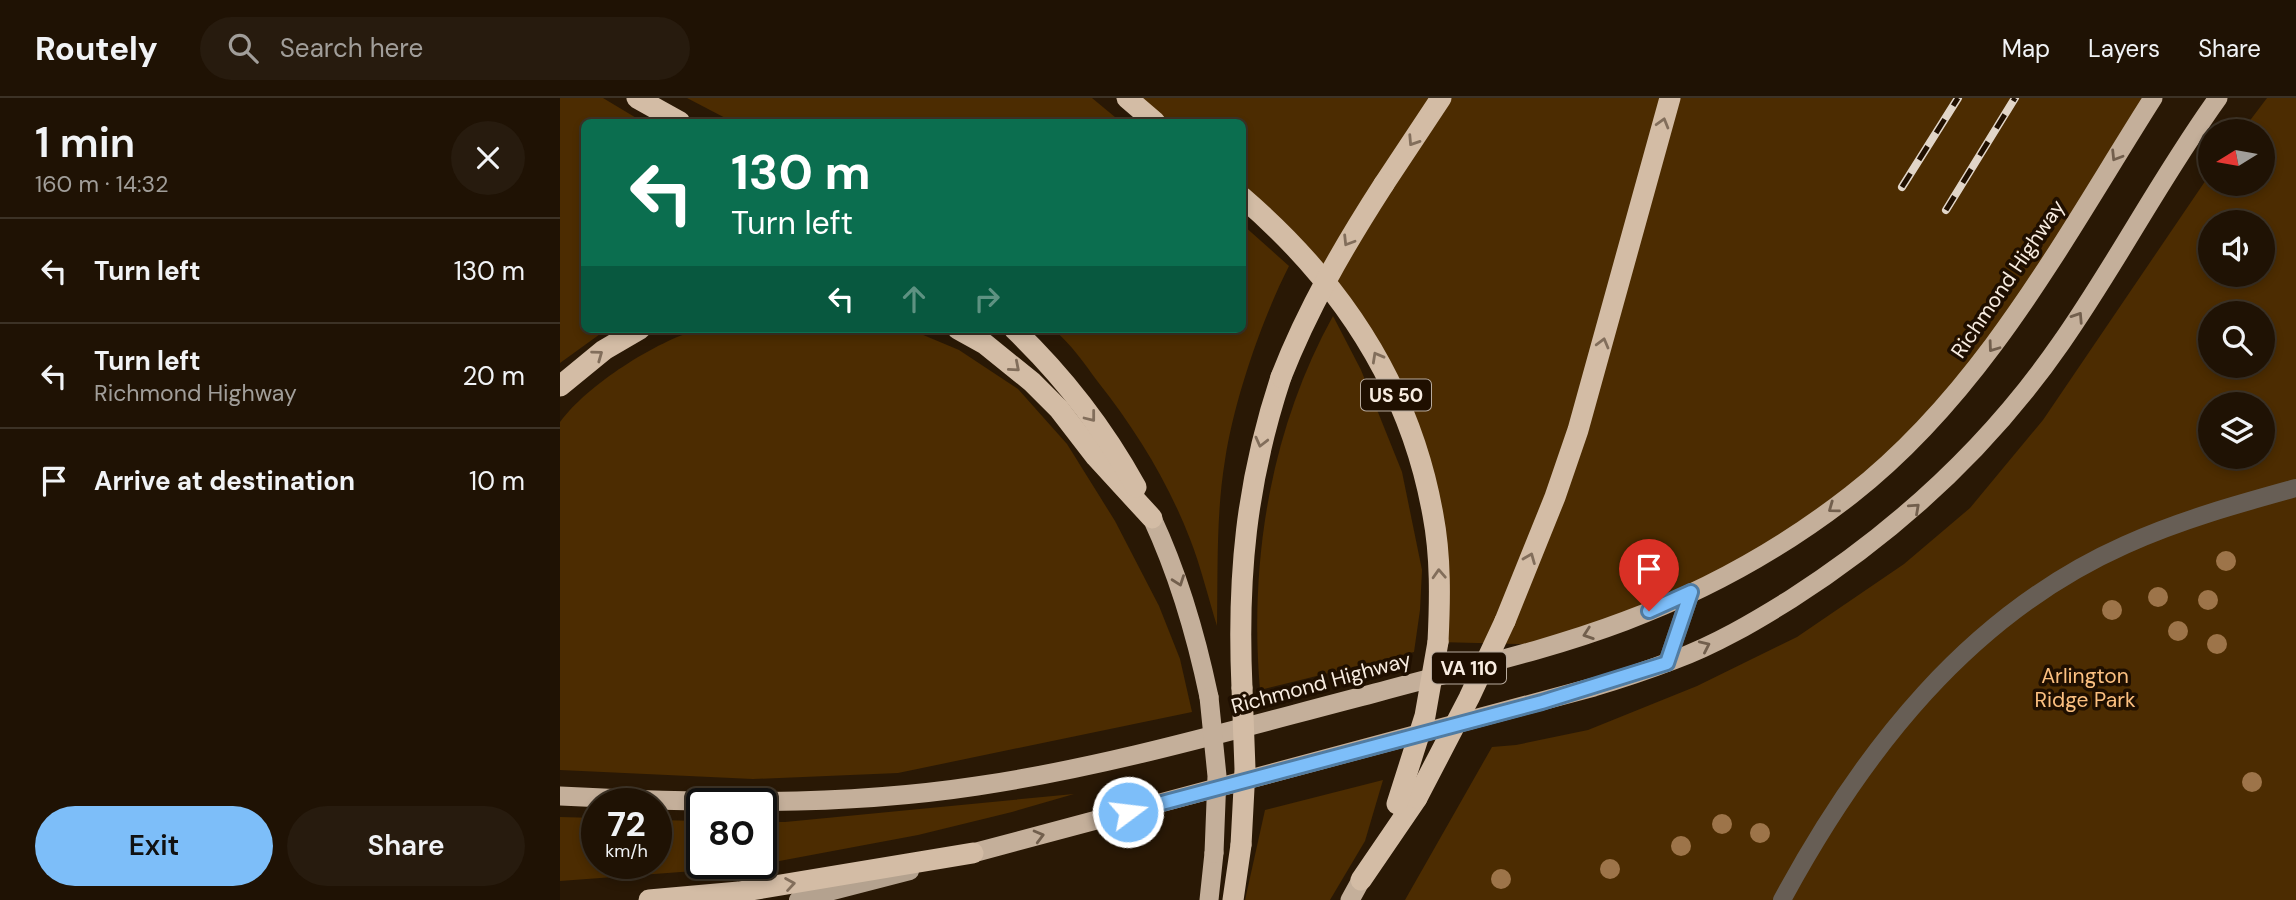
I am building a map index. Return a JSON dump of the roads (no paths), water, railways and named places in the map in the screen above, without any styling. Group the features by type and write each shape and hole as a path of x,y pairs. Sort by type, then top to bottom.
{"highway":[{"path":"637,98 675,119"},
{"path":"1127,98 1152,119"},
{"path":"1233,900 1241,845 1245,769 1240,607 1246,524 1258,454 1281,377 1319,290 1441,98"},
{"path":"1407,801 1457,722 1504,621 1555,498 1578,430 1670,98"},
{"name":"Richmond Highway","path":"560,796 752,802 867,798 973,787 1079,769 1555,645 1628,620 1756,559 1800,532 1898,455 1990,352 2153,98"},
{"name":"VA 110","path":"973,853 1542,702 1667,663 1766,614 1811,586 1888,530 1948,477 1985,439 2061,344 2191,135 2218,98"},
{"name":"US 50","path":"1246,201 1301,253 1337,295 1367,340 1400,403 1414,442 1433,515 1440,593 1438,642 1407,801 1350,900"},
{"path":"560,386 604,350 633,333"},
{"path":"965,333 993,349 1032,382 1059,409 1096,457 1153,518"},
{"path":"1018,333 1045,360 1100,428 1153,518 1182,590 1195,630 1209,697 1217,776 1209,900"},
{"path":"649,900 739,892 973,853"}],"main road":[{"name":"VA 110","path":"798,900 882,880 973,853"}],"lane":[{"path":"1782,900 1825,824 1890,733 1955,660 2004,618 2052,585 2125,545 2206,513 2296,488"},
{"path":"1667,663 1691,592"}],"railway":[{"path":"1902,187 1958,98"},
{"path":"1946,210 2015,98"}],"park label":[{"name":"Arlington Ridge Park","path":"2085,688"}]}
